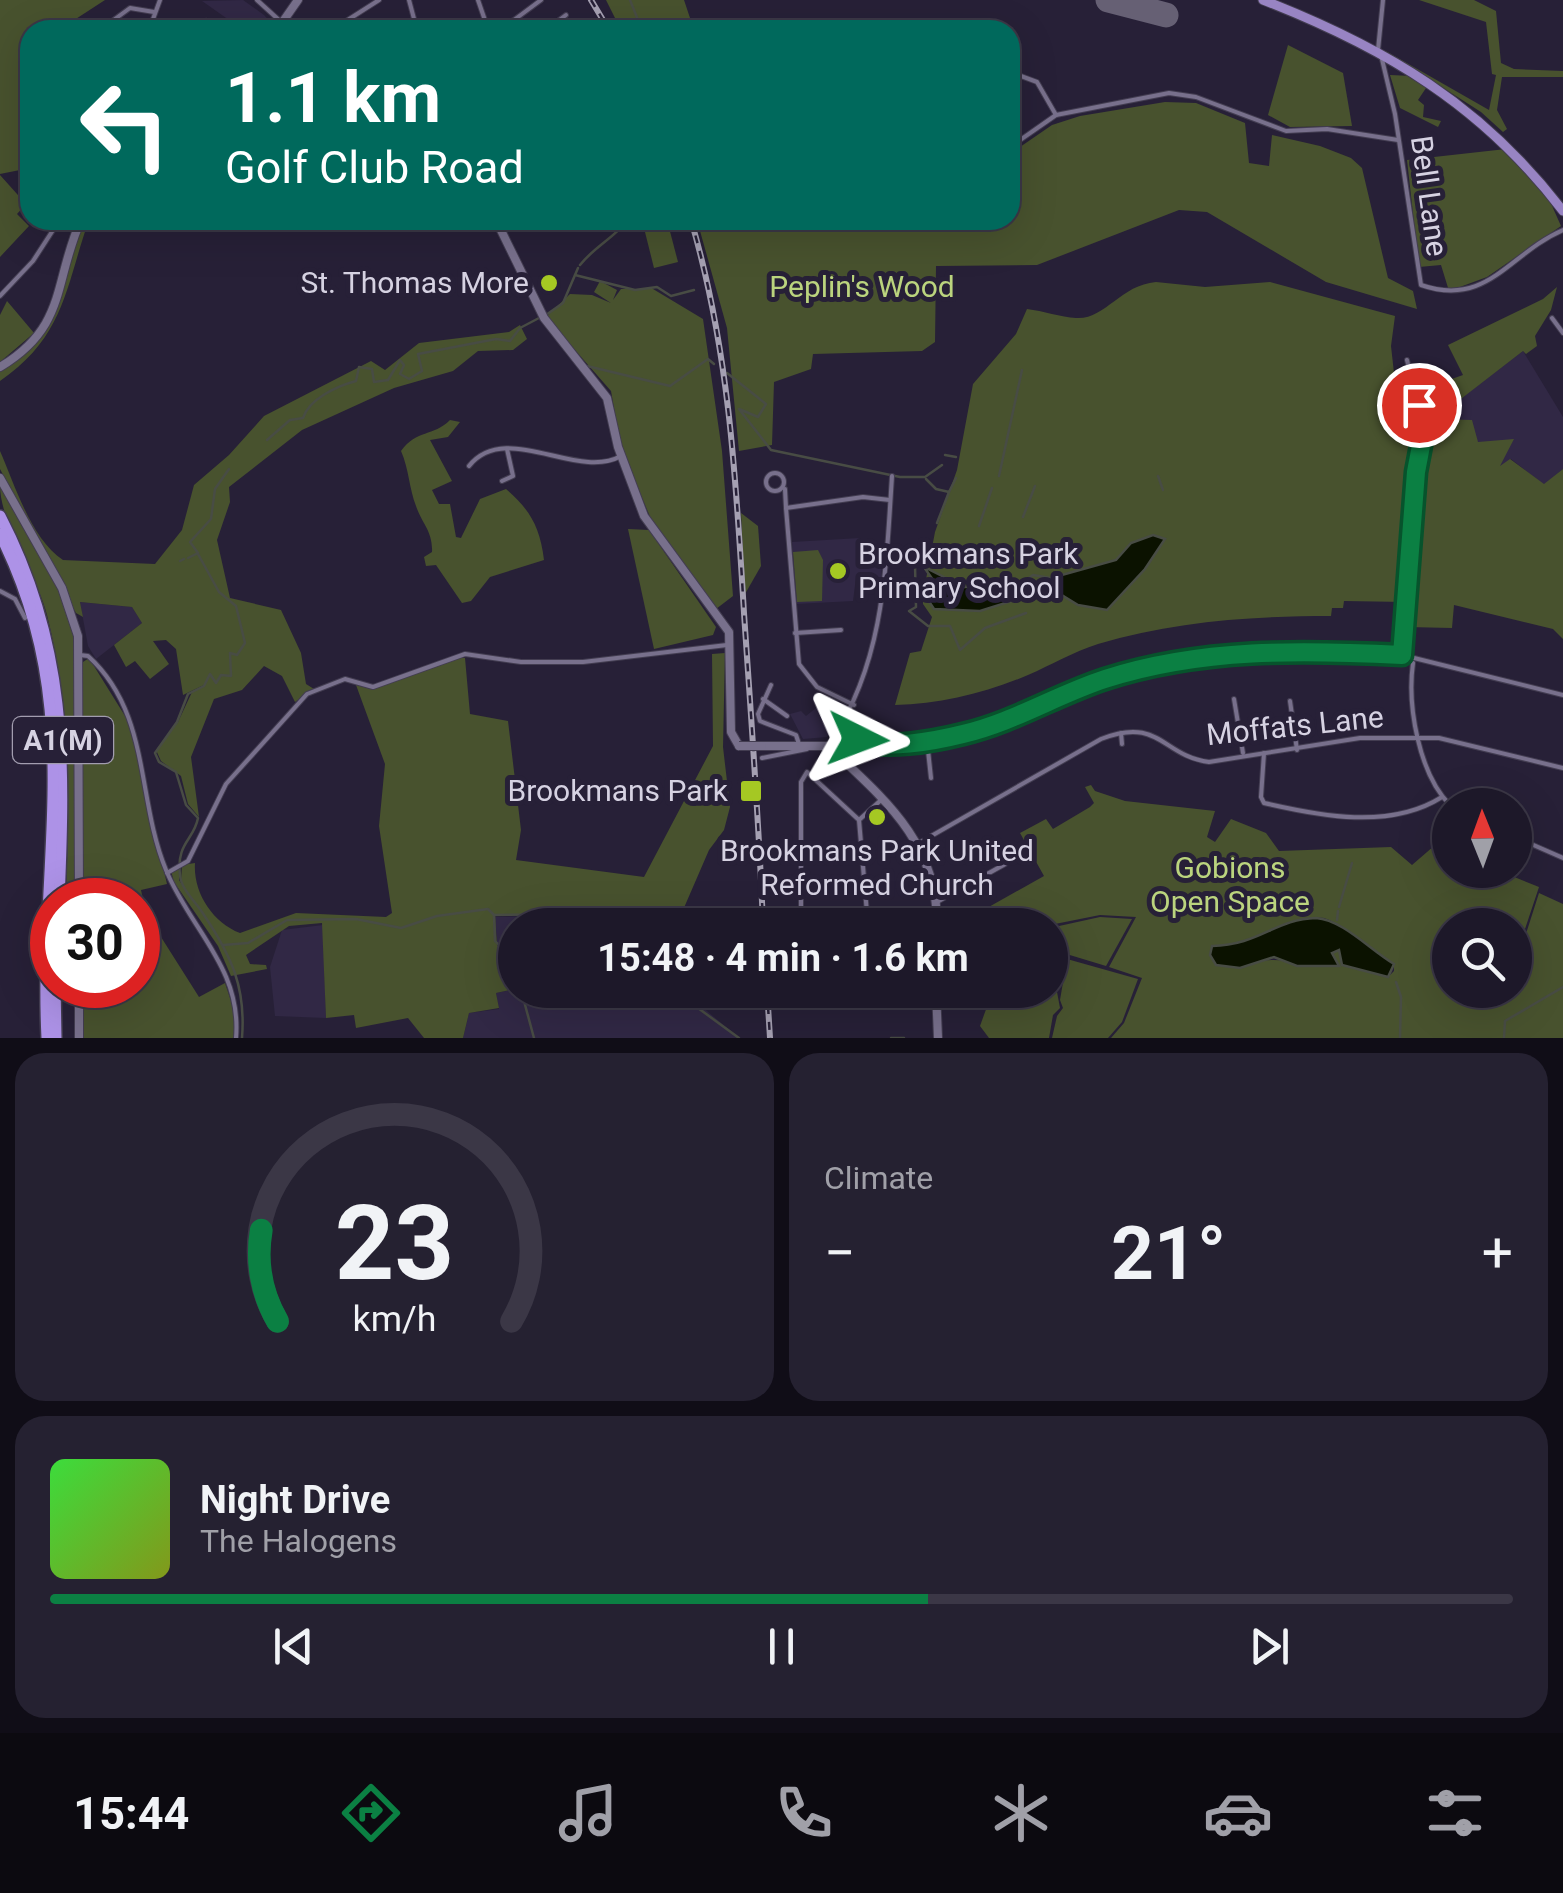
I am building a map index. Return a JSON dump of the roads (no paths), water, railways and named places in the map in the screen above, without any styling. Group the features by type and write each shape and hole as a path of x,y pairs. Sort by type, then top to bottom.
{"highway":[{"name":"A1(M)","path":"0,516 52,658 62,722 59,878"},
{"name":"A1(M)","path":"0,534 25,581 46,666 55,738 47,1038"},
{"path":"56,1008 56,1038"}],"main road":[{"path":"1263,0 1408,70 1494,132 1563,211"}],"street":[{"path":"152,20 160,0"},
{"path":"256,0 275,20"},
{"path":"348,20 379,0"},
{"path":"513,20 541,0"},
{"name":"Bell Lane","path":"1383,0 1379,54 1398,140 1421,285 1452,294 1490,280 1563,230"},
{"path":"114,20 130,8 154,12"},
{"path":"559,20 566,15"},
{"path":"1383,72 1408,70"},
{"path":"1020,76 1037,82 1056,115"},
{"path":"1020,140 1056,115 1169,93 1196,97 1286,131 1327,129 1398,140"},
{"path":"0,296 22,274 53,230"},
{"path":"0,368 26,350 51,320 78,230"},
{"path":"501,230 543,317 608,398 621,456 644,516 724,624 732,645 732,732 739,746 927,741 992,726 1102,681 1179,662 1251,653 1402,655 1413,662 1454,666 1563,695"},
{"path":"1552,318 1563,334"},
{"path":"1402,655 1416,472 1424,430 1407,360"},
{"path":"469,466 491,452 507,448 604,461 621,456"},
{"path":"502,481 513,476 507,448"},
{"path":"830,745 854,705 877,628 892,476"},
{"path":"0,478 62,588 80,655 79,878"},
{"path":"785,489 797,659 807,678 854,705"},
{"path":"786,508 866,497 890,500"},
{"path":"0,591 15,599 25,618"},
{"path":"794,633 840,630"},
{"path":"163,862 172,866 190,858 226,784 307,694 340,681 373,687 462,654 570,663 732,645"},
{"path":"80,655 88,656 100,668 133,724 163,862 225,969 236,1010 236,1038"},
{"path":"1413,662 1420,738 1428,772 1437,788"},
{"path":"771,685 760,721 796,735 804,745"},
{"path":"764,699 787,716"},
{"path":"1234,699 1243,754"},
{"path":"1290,700 1297,751"},
{"path":"846,720 858,742"},
{"name":"Moffats Lane","path":"1121,733 1148,732 1199,760 1223,761 1243,754 1297,751 1360,738 1420,738 1455,739 1563,768"},
{"path":"919,843 1101,739 1121,733 1122,744"},
{"path":"927,741 932,778"},
{"path":"846,764 858,742"},
{"path":"762,758 804,745"},
{"path":"830,745 883,798 919,843 930,868 937,908"},
{"path":"1264,752 1264,802 1316,815 1354,817 1392,814 1432,801"},
{"path":"801,908 801,782 807,772 859,820 867,908"},
{"path":"859,820 883,798"},
{"path":"1532,844 1563,858"},
{"path":"937,902 1025,852"},
{"path":"167,873 172,866"},
{"path":"79,1008 79,1038"},
{"path":"937,1008 938,1038"}],"waterway":[{"path":"630,0 638,20"},
{"path":"580,265 619,230"},
{"path":"546,315 563,303 578,268"},
{"path":"575,275 635,290 657,287 671,296 694,290"},
{"path":"267,440 290,420 303,418 325,394 356,381 359,367 372,369 374,382 388,380 400,360 404,365 400,374 409,379 422,371 418,354 496,339 510,341 520,328 539,318"},
{"path":"587,366 670,386 708,359 714,364"},
{"path":"999,476 1022,370"},
{"path":"727,373 766,404 758,417 739,409 771,450 900,477 925,477 942,465"},
{"path":"945,455 956,457"},
{"path":"188,558 198,553 190,542 211,519 215,489 229,469"},
{"path":"1158,476 1163,490"},
{"path":"926,479 936,489 949,492 956,478"},
{"path":"1023,517 1035,486"},
{"path":"979,526 992,488"},
{"path":"937,523 949,492"},
{"path":"198,554 219,592 236,606 245,643 237,655 230,653 231,676 221,675 216,683 210,674 204,686 188,694 177,722 155,753 159,762 176,772 186,805 198,818 181,856 181,881 214,930 235,974 242,1004 242,1038"},
{"path":"180,561 184,559"},
{"path":"925,566 915,565 916,607 909,611 928,626 950,626 960,650 985,628 1026,613"},
{"path":"1017,587 1033,575 1051,578"},
{"path":"1339,907 1352,863"},
{"path":"223,945 248,943 287,920 356,919 401,928 437,916 488,909 498,915"},
{"path":"1337,920 1338,911"},
{"path":"494,915 498,944"},
{"path":"1396,982 1401,997 1400,1038"},
{"path":"1504,1038 1505,1021 1563,987"},
{"path":"526,1008 534,1038"},
{"path":"698,1008 739,1038"},
{"path":"891,1038 904,1038"}],"railway":[{"path":"591,0 603,20"},
{"path":"694,230 714,317 729,415 762,908"},
{"path":"768,1008 770,1038"}],"place":[{"name":"St. Thomas More","path":"549,283"},
{"name":"Brookmans Park Primary School","path":"838,571"},
{"name":"Brookmans Park","path":"751,791"},
{"name":"Brookmans Park United Reformed Church","path":"877,817"}],"park label":[{"name":"Peplin's Wood","path":"862,287"},
{"name":"Gobions Open Space","path":"1230,885"}]}
